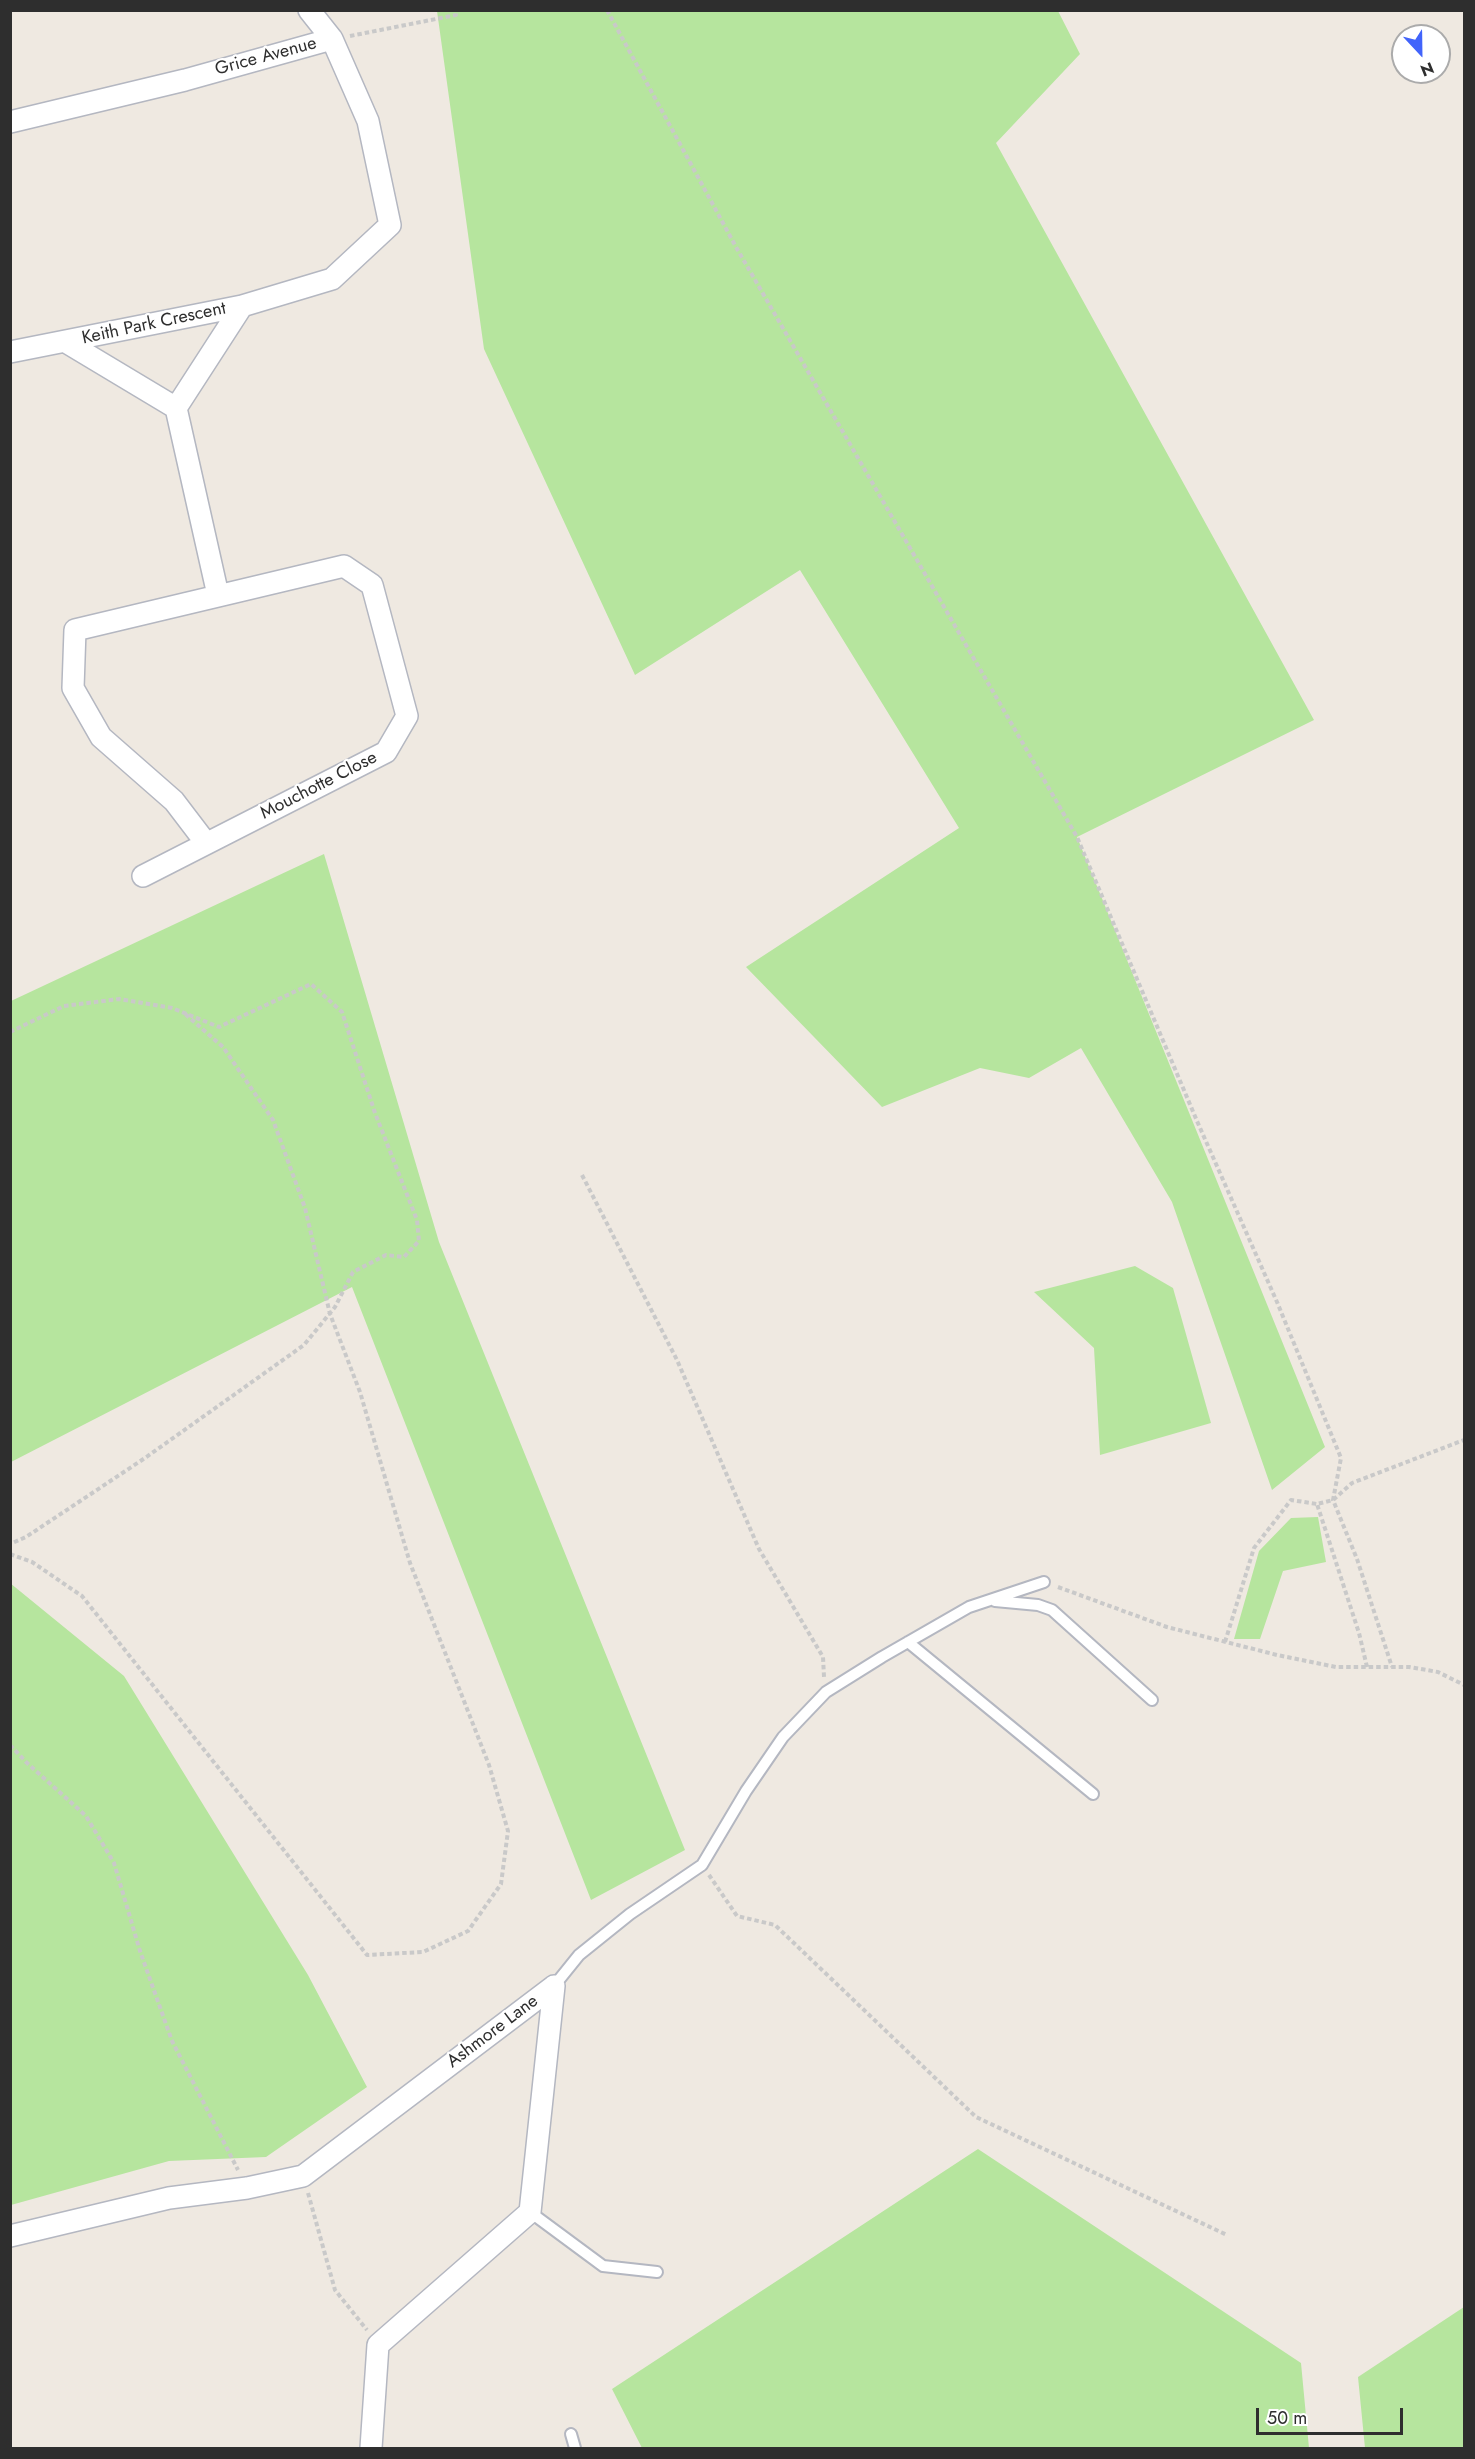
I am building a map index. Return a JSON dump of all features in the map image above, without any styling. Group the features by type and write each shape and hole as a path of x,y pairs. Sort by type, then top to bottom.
{"street":[{"path":"309,10 332,39"},
{"name":"Grice Avenue","path":"10,122 185,80 332,39 368,121 390,225"},
{"name":"Keith Park Crescent","path":"10,352 243,306 332,279 390,225"},
{"name":"Keith Park Crescent","path":"66,342 176,408 243,306"},
{"path":"176,408 218,595"},
{"name":"Mouchotte Close","path":"143,876 386,752 407,716 372,585 344,566 75,630 74,688 101,737 174,801 206,843"},
{"name":"Ashmore Lane","path":"10,2236 169,2198 247,2188 303,2176 554,1986"},
{"name":"Ashmore Lane","path":"530,2212 554,1986"},
{"path":"371,2448 378,2345 530,2212"}],"lane":[{"path":"554,1986 579,1955 630,1914 702,1865 746,1791 783,1737 826,1692 969,1607 1044,1582"},
{"path":"989,1600 1038,1605 1052,1610 1152,1700"},
{"path":"908,1642 1093,1794"},
{"path":"530,2212 603,2266 657,2272"},
{"path":"571,2434 575,2448"}],"path":[{"path":"332,39 456,15 455,10"},
{"path":"607,10 736,247 1077,837 1197,1121 1277,1302 1341,1458 1333,1500 1357,1559 1392,1667"},
{"path":"10,1032 64,1006 118,999 172,1008 219,1027 311,984 342,1012 375,1113 417,1220 419,1241 404,1257 386,1256 352,1272 330,1314 304,1345 295,1352 145,1458 26,1537 10,1544"},
{"path":"10,1554 32,1562 82,1596 367,1955 423,1952 468,1931 501,1884 508,1831 489,1765 410,1563 360,1392 330,1314 305,1208 273,1120 223,1047 184,1013"},
{"path":"582,1175 677,1360 759,1549 823,1657 826,1692"},
{"path":"1225,1642 1254,1548 1291,1500 1317,1504 1333,1500 1352,1483 1464,1440"},
{"path":"1317,1504 1359,1633 1367,1667"},
{"path":"1044,1582 1167,1627 1225,1642 1336,1667 1409,1667 1438,1672 1464,1685"},
{"path":"10,1745 86,1816 114,1863 140,1951 172,2041 247,2188"},
{"path":"702,1865 738,1916 775,1925 976,2117 1227,2235"},
{"path":"303,2176 335,2289 378,2345"}],"green space":[{"path":"437,11 1058,11 1080,54 996,143 1314,720 1077,837 1325,1447 1272,1490 1172,1202 1081,1048 1029,1078 980,1068 882,1107 746,967 959,828 800,570 635,675 484,349"},
{"path":"324,854 439,1242 685,1850 591,1900 352,1287 11,1462 11,1001"},
{"path":"1135,1266 1173,1288 1211,1423 1100,1455 1094,1348 1034,1292"},
{"path":"1318,1517 1326,1562 1283,1571 1260,1639 1234,1639 1259,1551 1291,1518"},
{"path":"10,1583 124,1676 308,1975 367,2087 266,2157 169,2161 11,2205"},
{"path":"978,2149 1301,2363 1309,2448 642,2448 612,2389"},
{"path":"1464,2307 1464,2448 1365,2448 1358,2377"}]}
